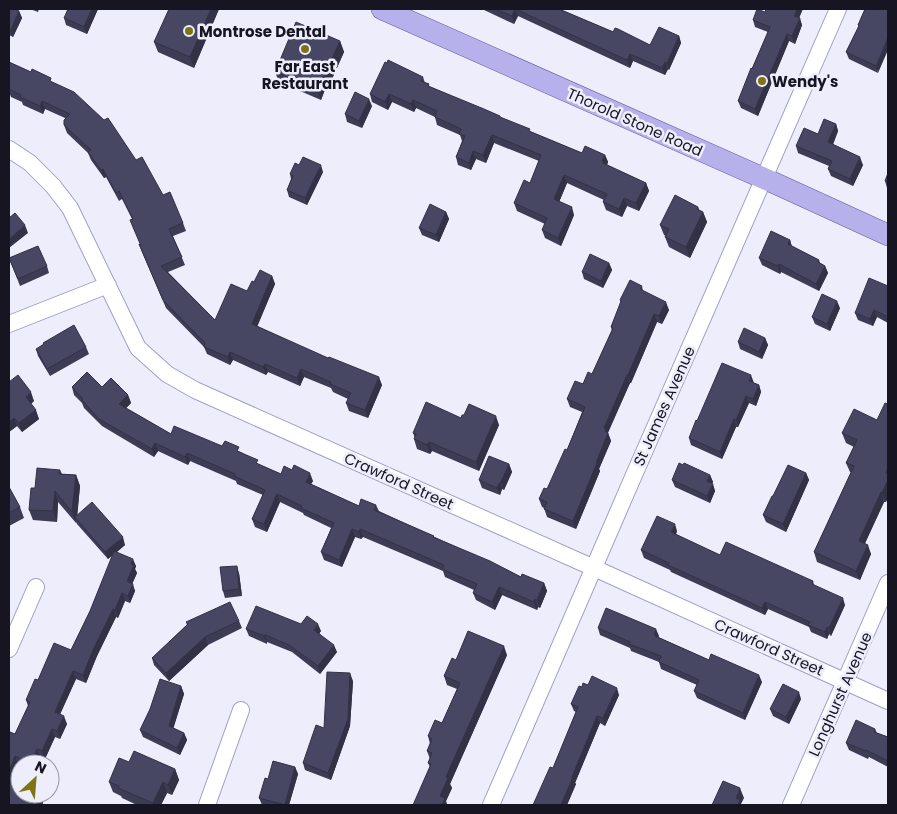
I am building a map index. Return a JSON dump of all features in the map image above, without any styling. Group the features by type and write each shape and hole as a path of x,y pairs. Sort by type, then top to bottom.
{"main road":[{"name":"Thorold Stone Road","path":"382,9 763,178 888,236"}],"street":[{"name":"St James Avenue","path":"491,805 838,9"},
{"name":"Crawford Street","path":"9,149 30,163 70,208 138,348 167,374 195,390 888,701"},
{"path":"9,324 108,285"},
{"name":"Longhurst Avenue","path":"791,805 888,583"},
{"path":"9,649 36,587"},
{"path":"207,805 241,710"}],"building":[{"path":"9,9 19,11 11,30 9,29"},
{"path":"68,9 92,9 84,27 64,18"},
{"name":"Montrose Dental","path":"169,9 211,9 190,57 154,42"},
{"path":"495,9 515,9 512,16"},
{"path":"515,9 559,9 613,32 615,28 618,29 650,45 659,27 679,36 667,63 665,62 662,68 630,54 627,60"},
{"path":"757,9 765,12 766,9 797,9 794,16 800,18 792,36 787,34 755,109 738,101 770,27 753,20"},
{"path":"865,9 888,9 888,37 876,66 846,52"},
{"path":"296,22 340,41 317,89 275,72"},
{"path":"388,60 423,77 421,81 429,84 428,86 530,129 529,131 582,153 585,146 605,155 603,163 646,183 636,203 624,198 619,209 603,202 607,194 564,175 554,199 572,207 558,238 542,230 547,218 514,203 524,180 530,183 541,155 492,135 483,155 473,151 469,163 456,157 465,136 459,134 461,129 435,117 437,111 413,100 411,104 389,94 385,102 370,94 385,62 387,63"},
{"path":"9,62 31,72 32,69 51,78 50,81 74,92 104,120 108,118 136,160 142,157 163,195 170,192 183,223 169,229 182,257 161,266 215,320 231,284 247,291 260,270 272,276 252,324 328,358 379,377 365,410 346,403 351,393 301,369 297,378 265,364 263,367 230,352 228,357 204,347 205,343 163,300 130,220 133,219 119,191 116,193 103,169 101,170 88,152 91,150 64,125 64,120 70,114 42,101 40,106 20,97 21,95 9,89"},
{"path":"355,92 369,99 359,121 345,114"},
{"path":"824,119 836,124 828,142 860,157 850,179 828,169 832,161 796,146 804,128 818,134"},
{"path":"303,157 321,165 305,198 287,190 293,176 290,174 295,163 299,165"},
{"path":"675,195 698,207 697,209 703,212 686,247 665,237 669,229 660,225"},
{"path":"430,204 446,212 436,235 419,228"},
{"path":"15,213 25,225 9,239 9,218"},
{"path":"771,231 790,240 788,244 819,260 818,262 825,266 816,284 779,264 778,266 759,258"},
{"path":"38,246 47,266 18,279 9,258"},
{"path":"590,254 609,263 601,281 582,272"},
{"path":"869,278 888,286 888,317 874,310 870,319 855,313"},
{"path":"630,280 642,286 640,289 666,302 659,316 654,314 604,428 608,433 573,521 544,509 547,502 539,499 544,488 547,489 565,449 567,450 585,407 567,399 575,381 583,384 588,372 592,374 613,328 611,327 620,300"},
{"path":"822,294 837,301 827,324 812,317"},
{"path":"74,325 86,347 47,369 36,349"},
{"path":"744,328 765,338 759,352 738,342"},
{"path":"722,363 751,375 749,381 759,385 753,399 746,396 720,452 689,438"},
{"path":"87,372 102,387 111,378 128,395 119,404 171,434 174,426 222,446 225,441 239,447 237,451 258,460 256,463 281,474 284,466 292,470 294,465 310,473 306,482 359,506 361,499 376,505 374,510 490,561 521,577 522,574 544,583 537,600 535,599 534,602 499,587 492,602 473,593 477,584 442,569 444,565 360,529 359,532 352,529 339,560 321,552 334,523 301,508 302,506 277,494 264,524 252,519 265,490 234,476 235,474 187,453 185,457 155,443 152,449 99,419 72,387"},
{"path":"18,375 31,392 26,397 36,410 19,423 14,418 9,422 9,382"},
{"path":"426,402 461,418 469,404 496,416 476,462 429,442 427,445 414,439 416,434 413,433"},
{"path":"885,403 888,404 888,467 886,473 888,474 888,480 859,541 868,545 856,571 814,552 854,466 846,463 857,440 842,433 854,409 877,420"},
{"path":"489,456 509,464 497,488 479,480"},
{"path":"679,463 683,465 684,463 710,475 707,481 713,484 707,496 672,480"},
{"path":"788,465 806,473 783,524 763,515"},
{"path":"37,468 60,470 59,474 76,475 72,512 55,491 53,511 29,510 31,488 35,488"},
{"path":"9,487 20,507 9,513"},
{"path":"92,502 123,537 105,552 75,517"},
{"path":"657,516 675,524 671,532 720,555 726,542 813,581 812,584 843,598 829,628 827,627 825,632 808,625 810,622 765,602 762,608 668,565 669,563 641,550"},
{"path":"114,551 133,559 131,564 134,565 127,581 133,584 128,596 122,593 94,648 83,675 73,671 55,712 64,716 57,731 52,729 42,751 37,749 34,754 10,754 9,772 9,735 10,732 15,734 30,702 26,700 35,679 38,680 54,643 71,650 90,611"},
{"path":"237,566 239,589 223,591 220,567"},
{"path":"230,602 239,621 205,637 166,673 152,658 188,624 186,622"},
{"path":"256,606 301,624 307,616 318,624 314,630 334,645 318,666 289,645 246,629"},
{"path":"606,608 656,629 655,636 709,660 711,654 759,675 743,713 694,691 699,680 659,662 661,656 629,644 630,642 598,628"},
{"path":"468,631 504,646 446,777 448,778 440,796 445,798 442,805 413,805 431,764 428,763 432,753 427,751 432,739 428,736 435,720 442,723 460,683 444,676 452,658 456,660"},
{"path":"327,672 350,673 348,719 328,773 303,763 316,725 324,728"},
{"path":"592,676 617,688 603,718 597,716 561,805 533,805 550,767 553,768 578,707 571,704 579,686 582,687 583,683 588,685"},
{"path":"160,679 181,686 169,726 184,733 177,748 140,730 150,709"},
{"path":"783,684 799,692 786,717 770,709"},
{"path":"856,720 875,729 874,732 888,737 888,761 846,743"},
{"path":"134,751 175,769 168,785 163,782 153,803 118,788 119,786 109,782 119,758 129,762"},
{"path":"273,761 295,767 285,805 259,798 265,778 268,779"},
{"path":"723,781 740,788 736,798 740,800 738,805 712,805"},
{"path":"9,782 10,804 38,805 9,805"}],"place":[{"name":"Montrose Dental","path":"189,31"},
{"name":"Far East Restaurant","path":"305,49"},
{"name":"Wendy's","path":"762,81"}]}
